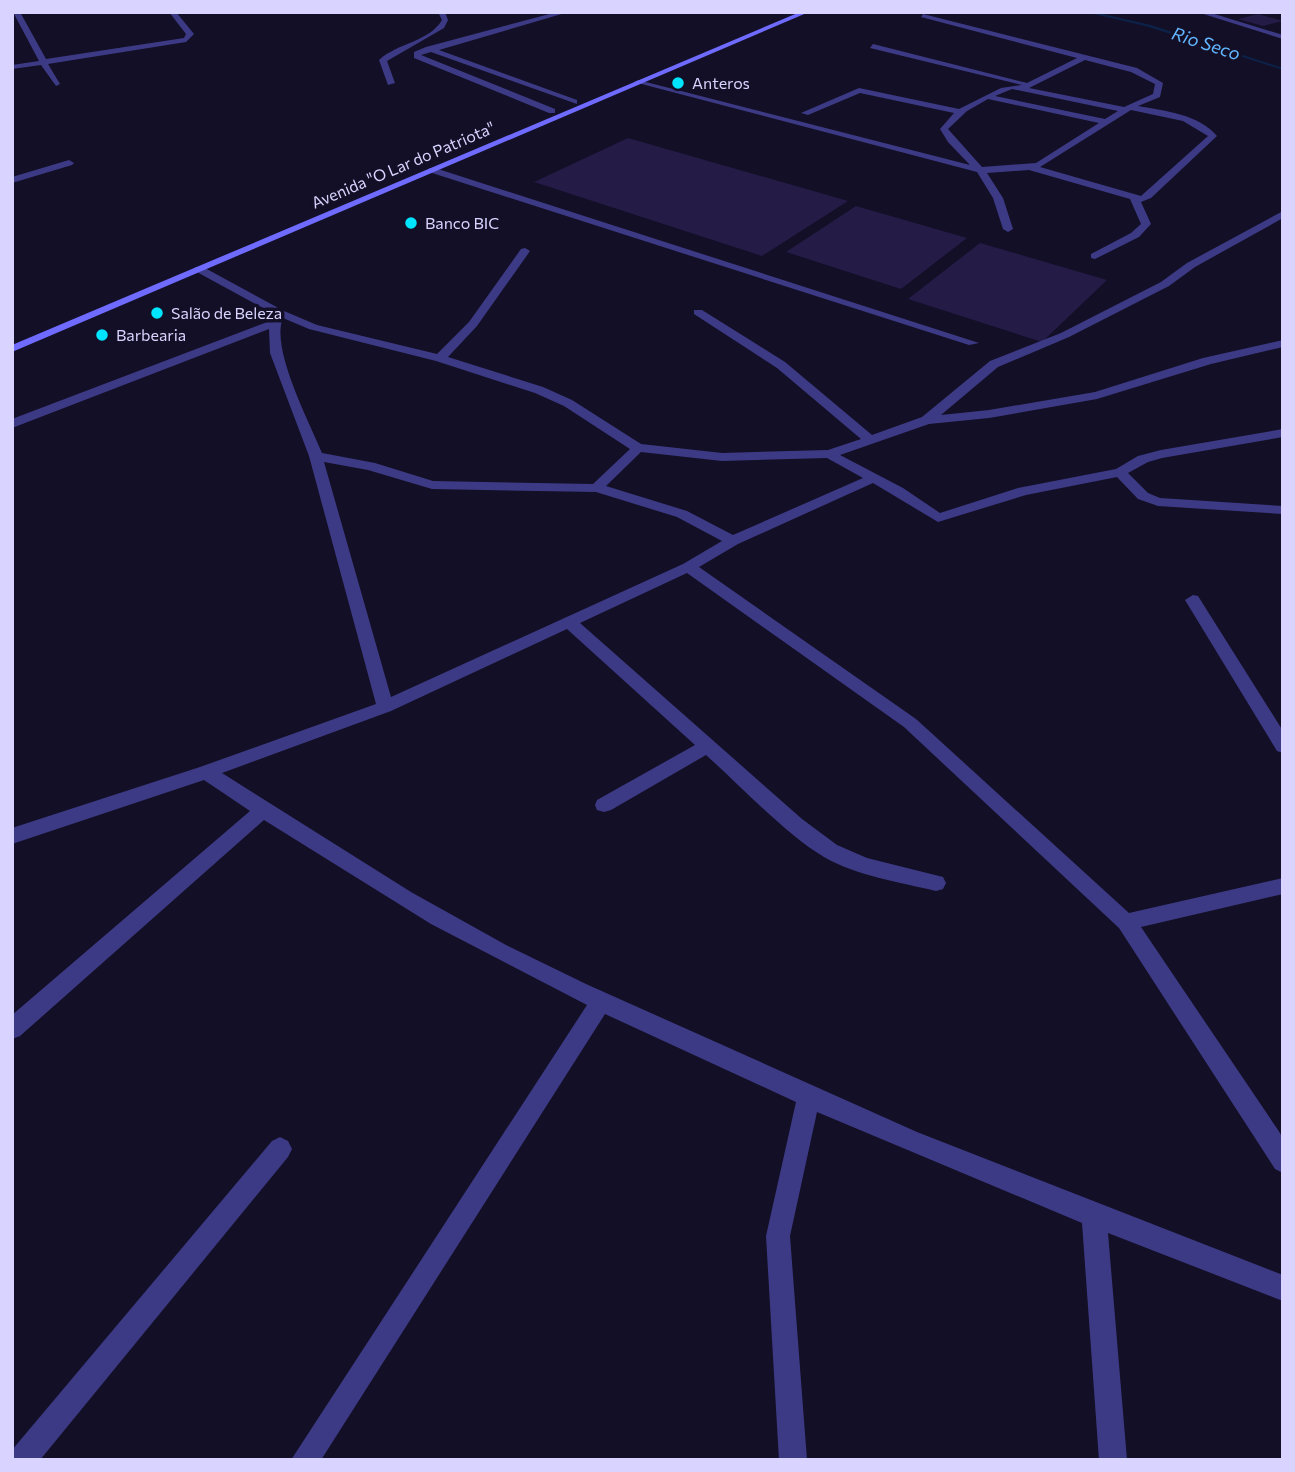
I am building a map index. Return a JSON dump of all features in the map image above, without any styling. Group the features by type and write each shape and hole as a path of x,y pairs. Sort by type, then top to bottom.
{"main road":[{"name":"Avenida \"O Lar do Patriota\"","path":"12,337 791,12"},
{"name":"Avenida \"O Lar do Patriota\"","path":"12,349 806,12"}],"street":[{"path":"16,12 56,84"},
{"path":"12,67 186,40 190,34 172,12"},
{"path":"391,83 383,60 390,53 430,36 443,26 445,20 441,12"},
{"path":"1200,12 1280,35"},
{"path":"552,111 418,58 419,52 562,13"},
{"path":"638,82 980,170 1039,165 1128,108 1157,95 1159,83 1134,70 923,16"},
{"path":"873,46 1027,86 1192,122 1207,128 1213,136 1148,197 1135,198 1029,167"},
{"path":"429,49 575,102"},
{"path":"1008,229 999,197 980,170 952,142 944,129 948,120 1000,90 1027,86 1086,56"},
{"path":"805,113 859,90 961,112"},
{"path":"988,97 1107,122"},
{"path":"12,180 69,163"},
{"path":"432,170 973,343"},
{"path":"1095,257 1135,234 1146,224 1135,198"},
{"path":"927,420 994,364 1065,335 1164,284 1191,265 1283,214"},
{"path":"440,358 473,324 525,251"},
{"path":"199,269 277,318 440,358 539,390 568,404 638,448 722,457 829,454 927,420 989,414 1097,395 1207,360 1283,343"},
{"path":"698,312 781,365 869,439"},
{"path":"12,424 277,318"},
{"path":"277,318 276,354 316,456 386,707"},
{"path":"829,454 898,491 938,518 1023,491 1120,472 1143,459 1161,454 1283,433"},
{"path":"597,488 638,448"},
{"path":"316,456 370,466 432,485 597,488 682,514 733,541"},
{"path":"1120,472 1143,496 1158,502 1283,510"},
{"path":"12,836 206,772 386,707 570,624 688,567 733,541 874,478"},
{"path":"688,567 910,723 1126,922 1283,1161"},
{"path":"1193,600 1283,746"},
{"path":"570,624 795,824 830,851 864,865 936,883"},
{"path":"604,805 708,746"},
{"path":"206,772 339,861 473,937 601,1002 808,1098 1094,1217 1283,1288"},
{"path":"12,1029 263,810"},
{"path":"1126,922 1283,886"},
{"path":"305,1460 601,1002"},
{"path":"793,1460 779,1236 808,1098"},
{"path":"22,1460 280,1149"},
{"path":"1094,1217 1113,1460"}],"building":[{"path":"1258,14 1283,21 1263,26 1238,19"},
{"path":"628,138 848,201 762,256 534,182"},
{"path":"856,206 967,238 901,289 786,252"},
{"path":"980,243 1107,280 1042,342 908,299"}],"waterway":[{"name":"Rio Seco","path":"1088,12 1150,26 1283,69"}],"place":[{"name":"Anteros","path":"678,83"},
{"name":"Banco BIC","path":"411,223"},
{"name":"Salão de Beleza","path":"157,313"},
{"name":"Barbearia","path":"102,335"}]}
